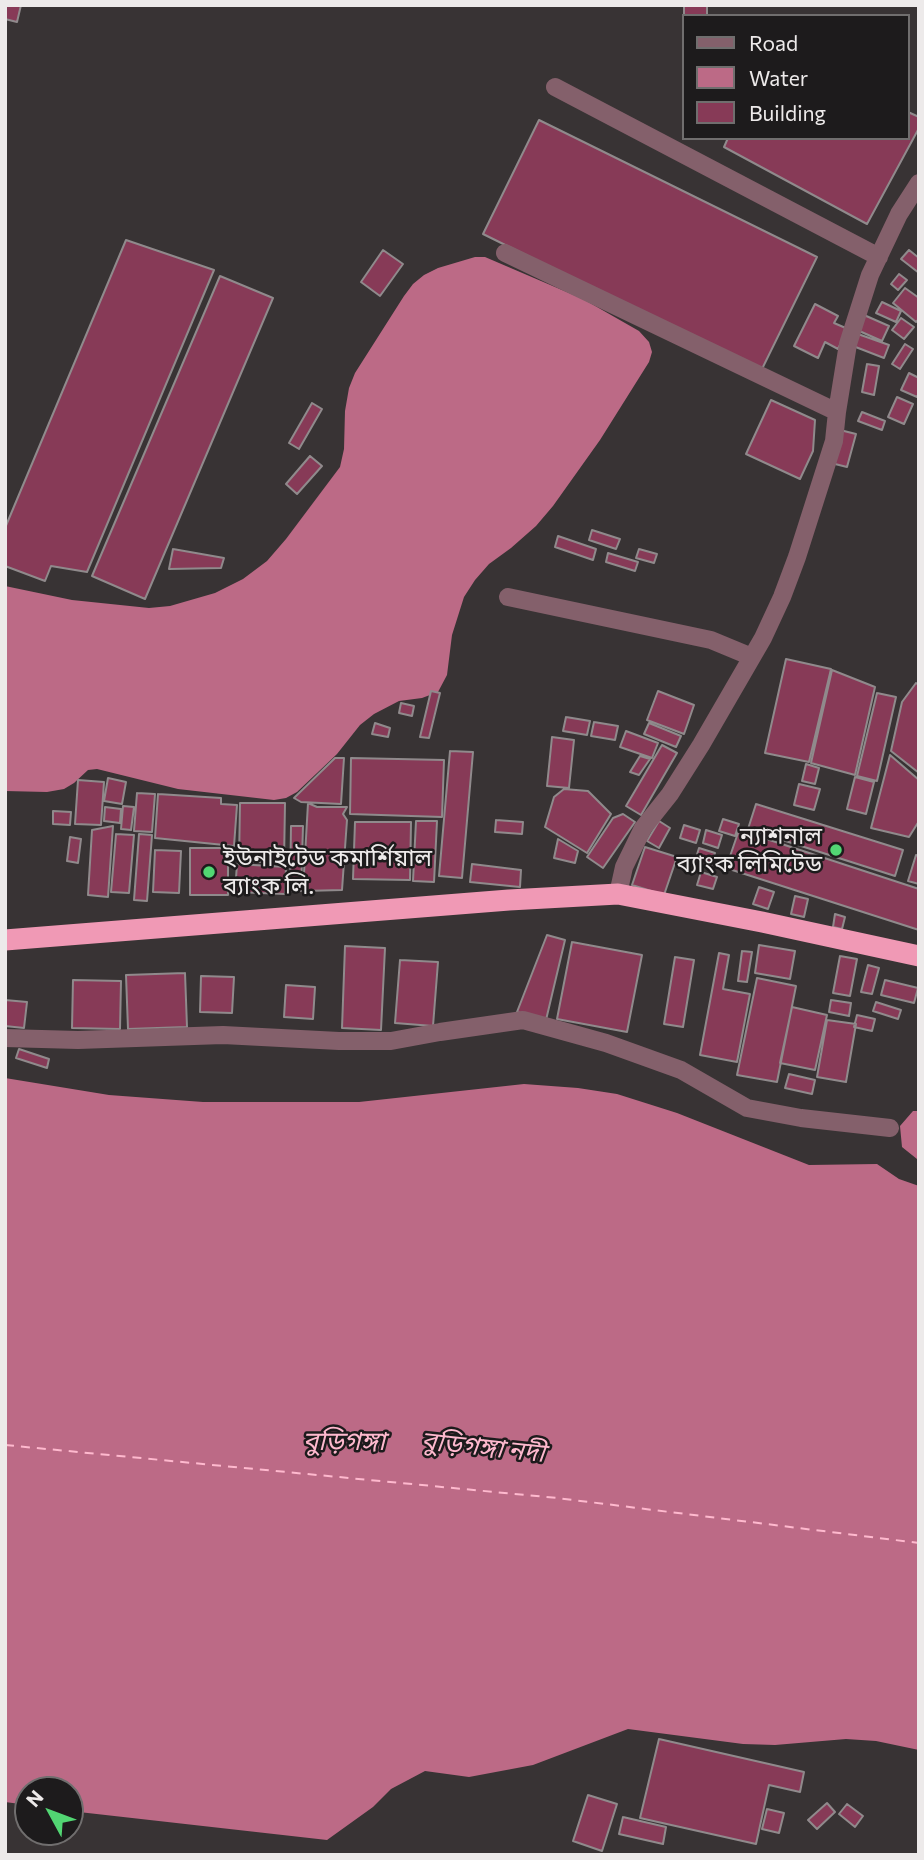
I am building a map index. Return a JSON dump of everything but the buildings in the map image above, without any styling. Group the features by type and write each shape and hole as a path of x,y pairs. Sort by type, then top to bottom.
{"highway":[{"path":"5,940 509,900 618,894 919,956"}],"street":[{"path":"555,87 879,257"},
{"path":"618,894 624,867 643,828 670,794 763,638 782,597 834,442 848,344 870,275 900,214 919,183"},
{"path":"505,253 837,412"},
{"path":"508,597 711,640 752,657"},
{"path":"5,1038 78,1040 223,1035 391,1041 440,1031 523,1020 606,1043 681,1070 747,1108 801,1118 890,1128"}],"water":[{"path":"475,257 485,257 583,299 639,331 649,342 652,352 649,362 600,440 553,506 536,526 489,564 464,597 452,635 447,675 438,692 422,698 399,701 374,714 360,725 337,754 297,792 286,798 274,800 178,789 97,769 88,770 64,789 47,792 5,791 5,586 72,600 149,608 170,606 215,593 243,579 267,561 340,467 349,388 355,373 404,296 424,275"},
{"name":"বুড়িগঙ্গা","path":"5,1078 109,1095 203,1102 359,1102 524,1084 578,1088 617,1094 677,1113 809,1165 877,1164 899,1179 919,1186 919,1750 876,1741 846,1739 775,1745 743,1744 628,1729 533,1765 469,1777 425,1771 391,1789 373,1807 327,1840 84,1813 84,1776 14,1776 14,1803 5,1802"},
{"path":"913,1111 919,1111 917,1159 902,1147 900,1126"}],"ferry route":[{"path":"5,1445 557,1498 919,1543"}],"place":[{"name":"ন্যাশনাল ব্যাংক লিমিটেড","path":"836,850"},
{"name":"ইউনাইটেড কমার্শিয়াল ব্যাংক লি.","path":"209,872"}],"water label":[{"name":"বুড়িগঙ্গা নদী","path":"483,1447"}]}
